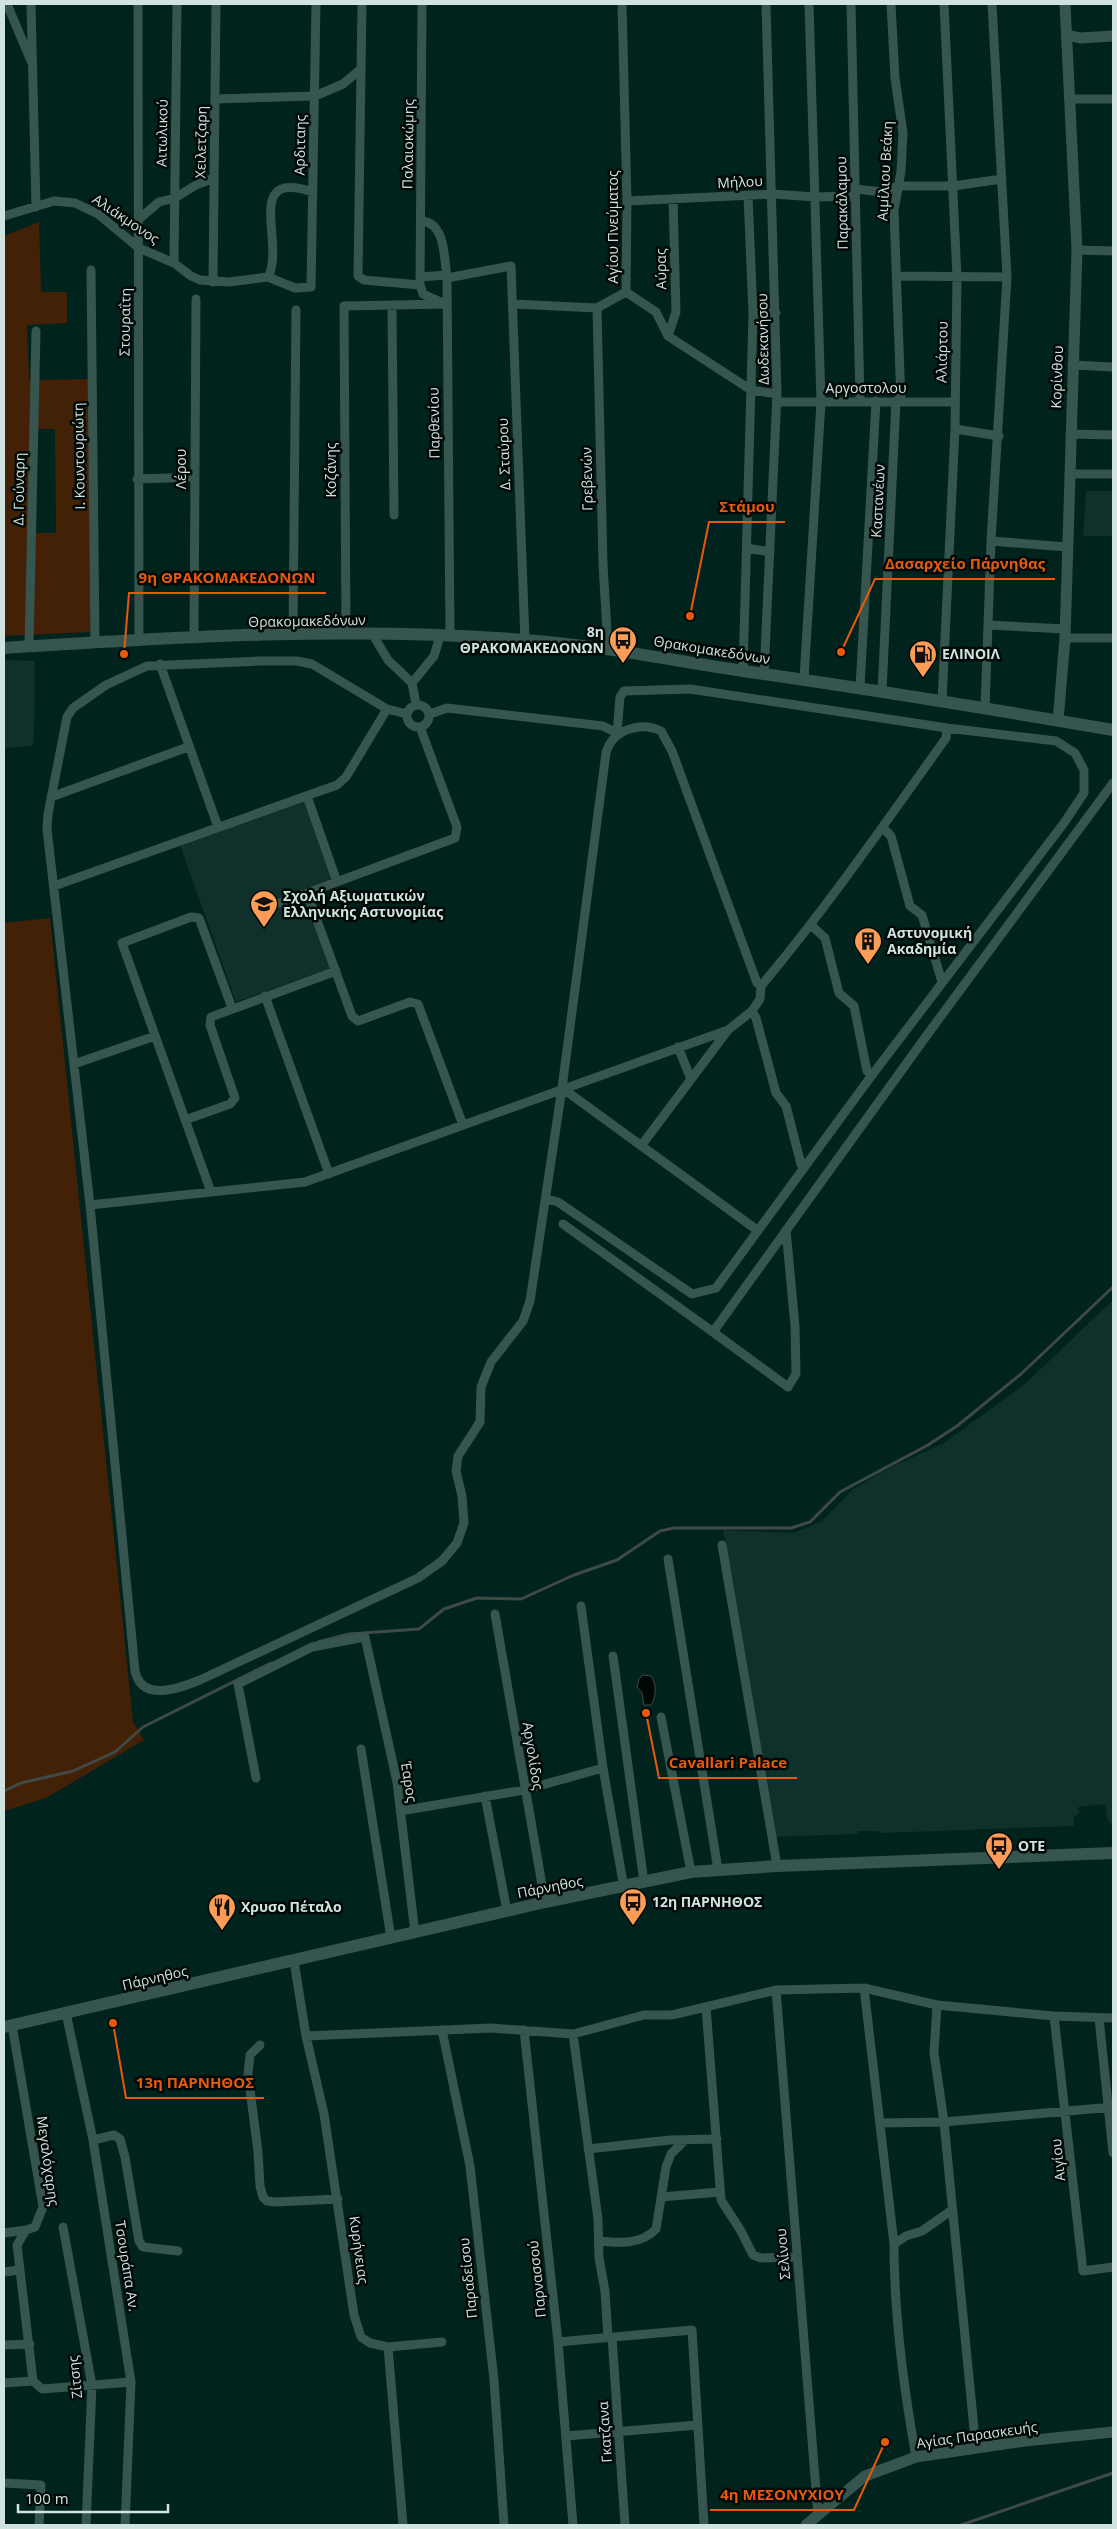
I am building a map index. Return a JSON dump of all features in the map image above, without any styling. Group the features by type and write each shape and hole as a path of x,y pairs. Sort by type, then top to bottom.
{"main road":[{"name":"Θρακομακεδόνων","path":"4,648 139,640 346,634 524,640 608,649 743,671 860,687 1113,730"},
{"name":"Πάρνηθος","path":"8,2026 544,1902 624,1888 691,1872 778,1866 1113,1853"}],"street":[{"path":"7,4 33,66"},
{"path":"31,4 36,206"},
{"name":"Στουραΐτη","path":"138,4 140,248 137,479 139,640"},
{"name":"Αιτωλικού","path":"174,263 177,4"},
{"name":"Χειλετζαρη","path":"213,282 216,4"},
{"name":"Αρδιταης","path":"268,276 295,288 311,288 316,4"},
{"path":"362,4 359,278 420,281 446,277"},
{"name":"Παλαιοκώμης","path":"420,281 422,4"},
{"name":"Αγίου Πνεύματος","path":"622,4 627,201 626,292 656,312 668,336"},
{"name":"Δωδεκανήσου","path":"764,674 777,398 773,194 766,4"},
{"path":"804,679 821,402 809,4"},
{"name":"Παρακάλαμου","path":"851,4 860,401"},
{"name":"Αιμίλιου Βεάκη","path":"891,4 895,78 903,133 901,172 894,212 899,401"},
{"name":"Αλιάρτου","path":"942,701 956,402 957,277 944,4"},
{"path":"985,708 991,542 999,436 1007,277 992,4"},
{"name":"Κορίνθου","path":"1058,721 1065,634 1077,250 1065,4"},
{"path":"1067,35 1080,38 1113,36"},
{"path":"216,99 315,96 343,84 361,68"},
{"path":"1070,99 1113,99"},
{"path":"139,220 148,209 159,202 175,198 196,185 214,178"},
{"name":"Μήλου","path":"627,201 773,194 815,197 855,192 883,192 898,186 953,186 1002,179"},
{"path":"213,282 229,282 268,276 272,264 273,232 268,212 273,196 278,190 287,187 296,187 313,192"},
{"name":"Δωδεκανήσου","path":"743,671 753,314 748,196"},
{"name":"Αύρας","path":"668,336 676,312 673,200"},
{"name":"Αλιάκμονος","path":"4,216 54,201 75,203 98,214 140,248 174,263 191,276 213,282"},
{"name":"Παρθενίου","path":"421,221 428,221 436,227 441,237 446,277 445,636"},
{"path":"1077,250 1113,251"},
{"name":"Δ. Σταύρου","path":"446,277 512,266 524,640"},
{"name":"Ι. Κουντουριώτη","path":"91,270 96,642"},
{"path":"897,276 1007,277"},
{"path":"420,281 423,294 446,304"},
{"path":"513,304 598,308 626,292"},
{"name":"Λέρου","path":"194,638 196,299"},
{"path":"394,516 392,306 446,304"},
{"name":"Κοζάνης","path":"346,634 344,306 392,306"},
{"name":"Γρεβενών","path":"598,308 603,564 608,649"},
{"path":"293,635 296,310"},
{"path":"753,314 776,313"},
{"name":"Δ. Γούναρη","path":"29,647 36,331"},
{"path":"668,336 751,390 777,398"},
{"path":"1072,365 1113,367"},
{"name":"Αργοστολου","path":"777,398 821,402 956,402"},
{"path":"860,687 876,401"},
{"name":"Καστανέων","path":"882,691 899,401"},
{"path":"955,429 999,436"},
{"path":"1070,434 1113,434"},
{"path":"1069,474 1113,474"},
{"path":"137,479 195,477"},
{"path":"991,542 1067,547"},
{"path":"747,548 770,552"},
{"path":"988,625 1113,638"},
{"path":"373,635 388,660 412,683 416,704"},
{"path":"412,683 434,656 445,636"},
{"path":"407,714 387,709 319,668 305,662 160,664 141,668 115,679 69,712 47,821 90,1205 135,1671 144,1686 161,1691 179,1688 200,1680 418,1578 442,1561 457,1543 464,1523 456,1464 458,1456 480,1422 482,1387 491,1362 523,1321 530,1301 547,1199 606,753 608,743 617,733 644,726 661,731 672,751 757,983 761,986"},
{"path":"160,664 218,827"},
{"path":"547,1199 558,1202 692,1294 716,1288 872,1075 1064,823 1084,793 1084,770 1075,753 1056,741 947,728 690,689 624,692 620,697 617,733"},
{"path":"416,704 424,705 430,714 428,721 420,727 410,724 407,714 410,708 416,704"},
{"path":"430,714 447,708 603,726 617,733"},
{"path":"54,886 342,782 387,709"},
{"path":"280,903 454,838 457,827 420,727"},
{"path":"641,1146 728,1030 752,1012 760,999 761,986 812,926 883,828 946,738 947,728"},
{"path":"51,797 188,747"},
{"path":"713,1332 1113,783"},
{"path":"307,796 337,882"},
{"path":"883,828 891,836 910,906 922,916 942,982"},
{"path":"307,893 352,1016 358,1021 410,1002 418,1004 463,1125"},
{"path":"211,1192 122,943 192,917 199,918 232,1008"},
{"path":"812,926 825,938 839,993 854,1006 867,1071 872,1075"},
{"path":"185,1120 230,1104 235,1098 210,1021 214,1014 336,971"},
{"path":"265,996 329,1174"},
{"path":"752,1012 756,1018 776,1093 786,1106 801,1164 804,1168"},
{"path":"90,1205 294,1184 329,1174 562,1088 728,1030"},
{"path":"74,1064 155,1036"},
{"path":"678,1047 691,1079"},
{"path":"562,1088 757,1230"},
{"path":"563,1224 788,1387 796,1374 795,1326 786,1230"},
{"path":"722,1545 778,1866"},
{"path":"668,1559 718,1870"},
{"path":"581,1606 603,1768 624,1888"},
{"name":"Αργολίδος","path":"495,1614 544,1902"},
{"name":"Έαρος","path":"256,1778 238,1684 312,1647 365,1637 398,1782 415,1933"},
{"path":"613,1656 644,1882"},
{"path":"661,1717 691,1872"},
{"path":"361,1749 391,1938"},
{"path":"400,1811 524,1790 603,1768"},
{"path":"485,1796 507,1911"},
{"name":"Κυρήνειας","path":"294,1961 306,2036 324,2114 354,2315 361,2337 370,2343 388,2347"},
{"path":"306,2036 491,2028 572,2034 644,2015 672,2015 776,1990 864,1988 937,2005 1054,2016 1113,2018"},
{"path":"864,1988 894,2244 894,2274 916,2458"},
{"name":"Σελίνου","path":"776,1990 818,2514"},
{"path":"937,2005 934,2053 944,2122 976,2448"},
{"path":"706,2007 721,2200 741,2231 753,2256 761,2258 796,2257"},
{"name":"Τσουράπα Αν.","path":"66,2013 93,2140 131,2382 125,2525"},
{"name":"Αιγίου","path":"1054,2016 1083,2271 1113,2267"},
{"path":"1099,2018 1111,2107 1113,2153"},
{"name":"Μεγαλόχαρης","path":"8,2026 43,2207 36,2227 26,2230 17,2245 33,2381"},
{"name":"Παραδείσου","path":"442,2030 470,2166 494,2380 504,2525"},
{"name":"Παρνασσού","path":"524,2030 558,2342 573,2525"},
{"name":"Γκατζανα","path":"572,2034 588,2149 610,2337 619,2430 625,2525"},
{"path":"260,2046 250,2055 248,2074 258,2152 260,2186 263,2197 267,2201 276,2202 338,2199"},
{"path":"880,2123 944,2122 1111,2107"},
{"path":"93,2140 114,2135 120,2139 140,2241 143,2247 178,2251"},
{"path":"588,2149 717,2139"},
{"path":"599,2240 623,2242 640,2240 650,2236 656,2229 659,2220 666,2167 671,2154 685,2140"},
{"path":"661,2197 720,2192"},
{"path":"894,2244 906,2236 922,2231 952,2210"},
{"name":"Ζίτσης","path":"63,2227 92,2385 86,2525"},
{"path":"4,2233 26,2230"},
{"path":"4,2272 19,2270"},
{"path":"558,2342 692,2330 704,2525"},
{"path":"403,2525 388,2347 442,2342"},
{"path":"4,2345 30,2344"},
{"path":"4,2382 33,2381 42,2389 131,2382"},
{"path":"566,2436 619,2430 698,2425"},
{"name":"Αγίας Παρασκευής","path":"806,2525 865,2476 916,2458 976,2448 1113,2432"},
{"path":"4,2482 41,2485 39,2525"}],"shaded area":[{"path":"39,222 41,292 67,292 67,323 27,325 29,380 90,379 92,632 4,636 4,236","holes":["31,429 55,429 56,533 33,533"]},
{"path":"1086,491 1113,491 1113,536 1083,536"},
{"path":"4,660 35,661 34,741 32,746 4,748"},
{"name":"Σχολή Αξιωματικών Ελληνικής Αστυνομίας","path":"304,800 332,879 303,889 331,968 236,1002 180,845"},
{"path":"50,918 133,1722 144,1740 46,1798 4,1811 4,923"},
{"path":"1113,1300 1113,1825 1108,1821 1105,1804 1078,1807 1079,1813 1074,1817 1074,1826 881,1833 878,1831 859,1831 857,1834 771,1837 759,1745 723,1530 794,1533 822,1521 853,1489 889,1468 944,1443 1025,1384"},
{"path":"643,1675 651,1676 654,1683 655,1695 651,1705 644,1705 642,1693 637,1687 639,1679"}],"waterway":[{"path":"318,1642 349,1634 419,1629 444,1609 477,1598 521,1599 574,1575 617,1560 660,1531 674,1528 791,1528 810,1522 840,1492 928,1445 957,1426 1021,1374 1113,1287"},
{"path":"4,1791 21,1783 73,1771 115,1752 143,1727 271,1663"},
{"path":"961,2525 1113,2473"}],"place":[{"name":"Στάμου","path":"690,616"},
{"name":"Δασαρχείο Πάρνηθας","path":"841,652"},
{"name":"9η ΘΡΑΚΟΜΑΚΕΔΟΝΩΝ","path":"124,654"},
{"name":"8η ΘΡΑΚΟΜΑΚΕΔΟΝΩΝ","path":"623,664"},
{"name":"ΕΛΙΝΟΙΛ","path":"923,678"},
{"name":"Σχολή Αξιωματικών Ελληνικής Αστυνομίας","path":"264,928"},
{"name":"Αστυνομική Ακαδημία","path":"868,965"},
{"name":"Cavallari Palace","path":"646,1713"},
{"name":"ΟΤΕ","path":"999,1870"},
{"name":"12η ΠΑΡΝΗΘΟΣ","path":"633,1926"},
{"name":"Χρυσο Πέταλο","path":"222,1931"},
{"name":"13η ΠΑΡΝΗΘΟΣ","path":"113,2023"},
{"name":"4η ΜΕΣΟΝΥΧΙΟΥ","path":"885,2442"}]}
